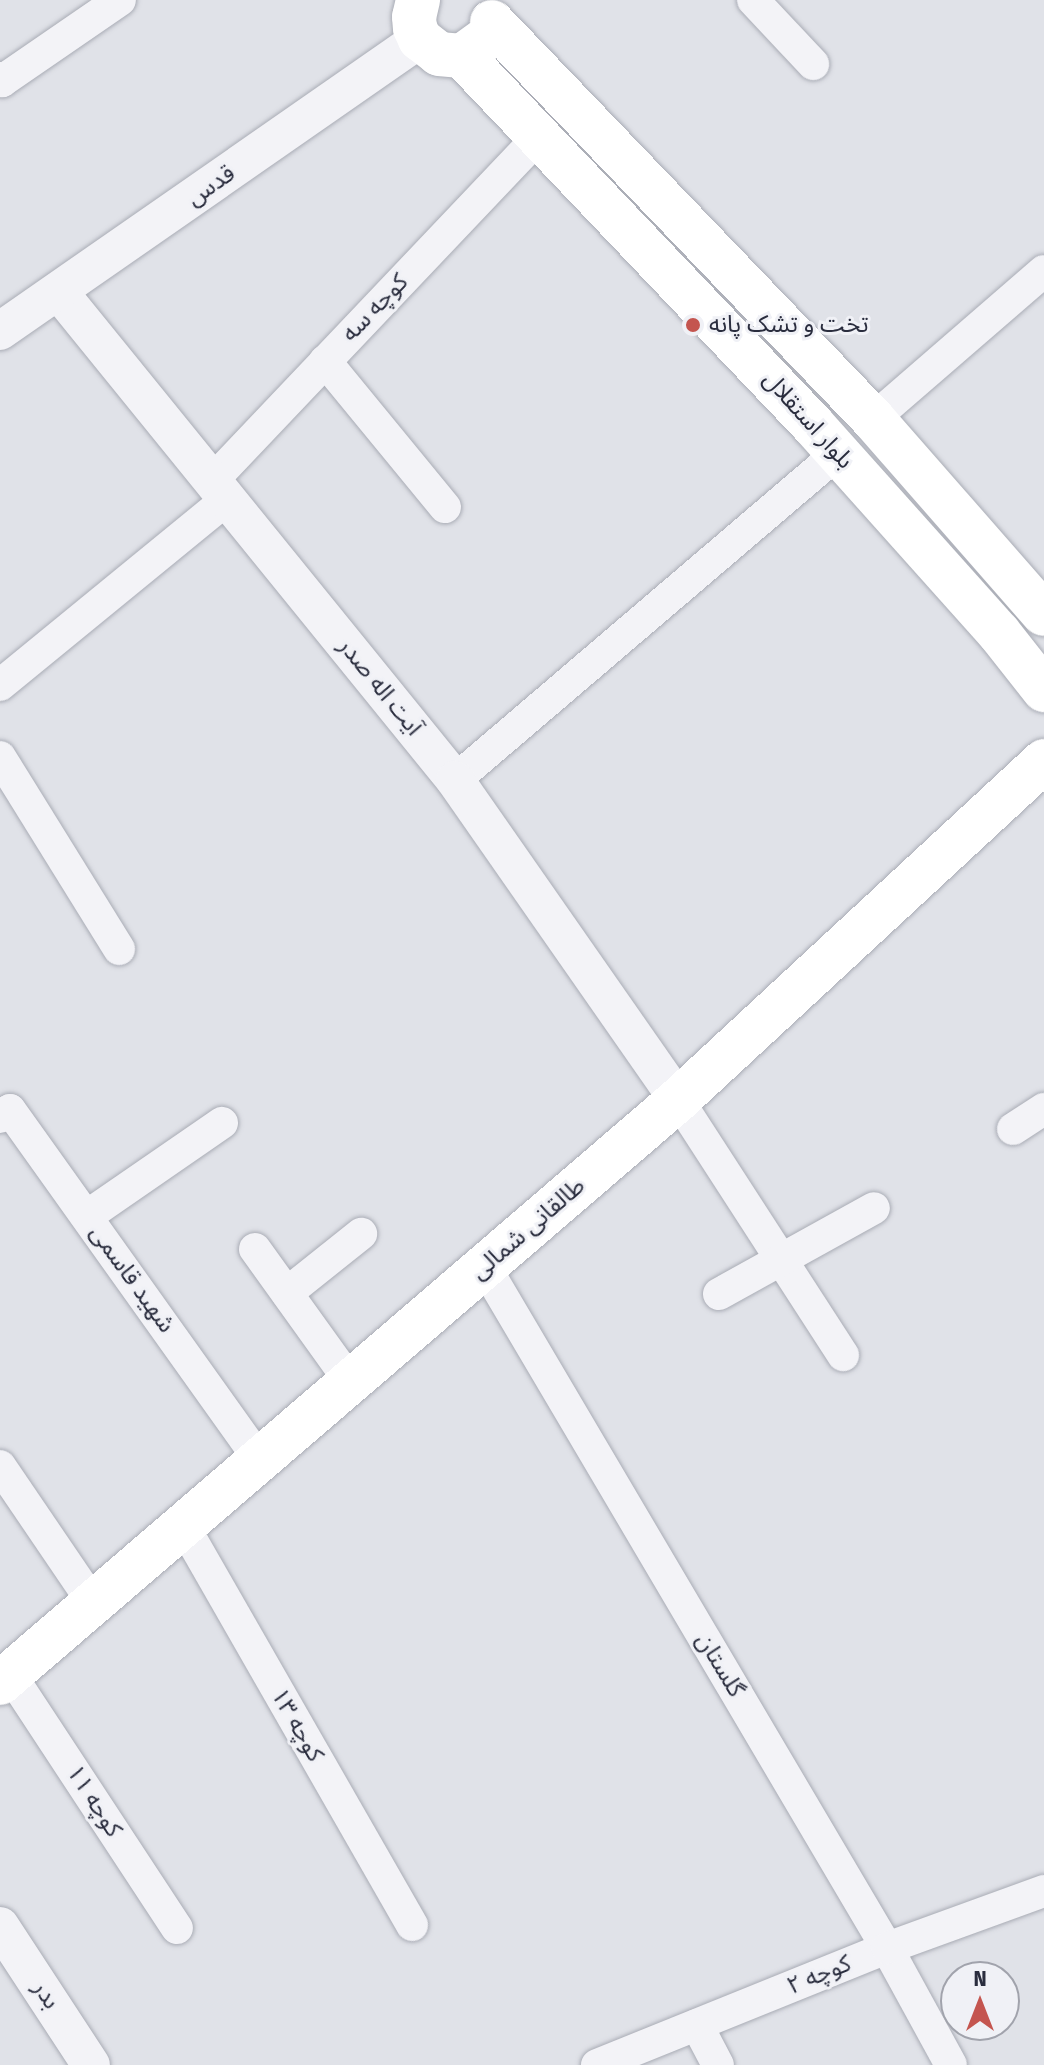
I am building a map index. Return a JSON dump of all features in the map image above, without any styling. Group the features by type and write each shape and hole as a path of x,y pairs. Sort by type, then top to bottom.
{"main road":[{"path":"416,11 439,54 462,56 482,44 490,11"},
{"name":"بلوار استقلال","path":"490,11 873,419 1044,614"},
{"name":"بلوار استقلال","path":"462,56 678,279 838,453 999,633 1044,690"},
{"name":"طالقانی شمالی","path":"5,1678 678,1100 1044,761"}],"street":[{"path":"0,78 2,81 120,0"},
{"path":"753,0 813,64"},
{"name":"قدس","path":"0,331 59,292 416,11"},
{"name":"کوچه سه","path":"0,685 220,490 325,361 538,137"},
{"path":"873,419 1044,271"},
{"name":"آیت اله صدر","path":"59,292 455,780 678,1100"},
{"path":"325,361 445,507"},
{"path":"455,780 838,453"},
{"path":"0,757 119,949"},
{"path":"678,1100 843,1355"},
{"path":"1013,1129 1044,1109"},
{"name":"شهید قاسمی","path":"0,1117 10,1110 259,1459"},
{"path":"87,1216 222,1123"},
{"path":"719,1294 874,1208"},
{"path":"287,1293 361,1234"},
{"path":"255,1249 350,1381"},
{"name":"گلستان","path":"485,1267 887,1948 951,2065"},
{"path":"0,1466 93,1603"},
{"name":"کوچه ۱۳","path":"183,1525 412,1925"},
{"name":"کوچه ۱۱","path":"5,1678 177,1928"},
{"name":"کوچه ۲","path":"597,2065 887,1948 1044,1891"},
{"name":"بدر","path":"0,1926 91,2065"},
{"path":"697,2025 718,2065"}],"place":[{"name":"تخت و تشک پانه","path":"693,325"}]}
